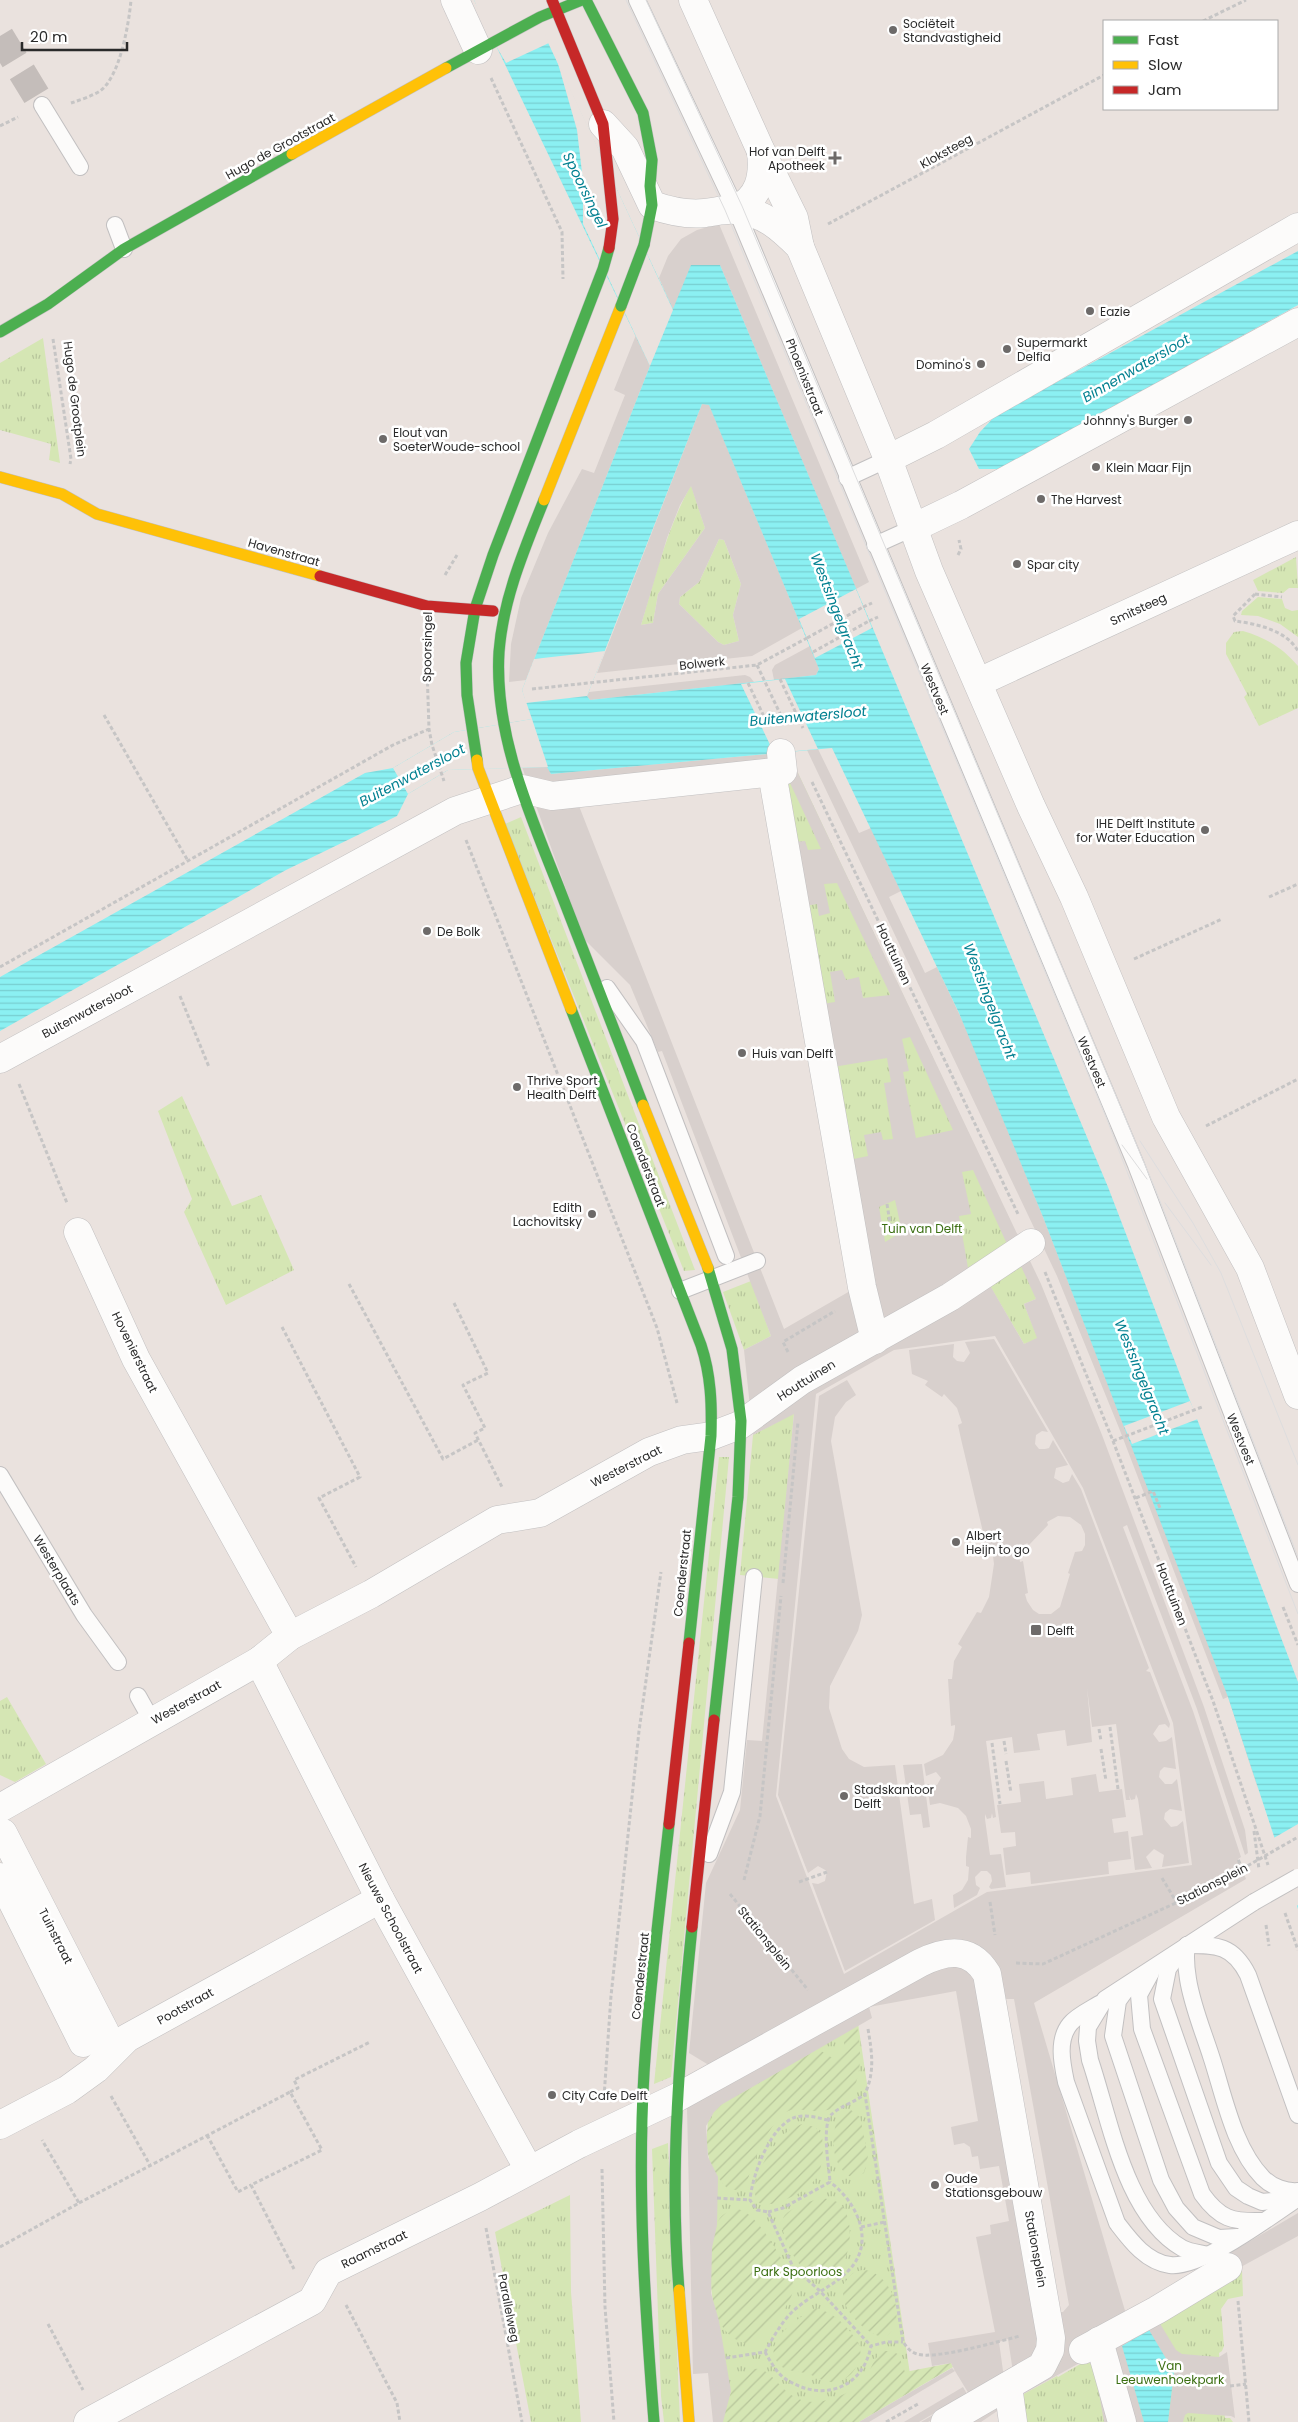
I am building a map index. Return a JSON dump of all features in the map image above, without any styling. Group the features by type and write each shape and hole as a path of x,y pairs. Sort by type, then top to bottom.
{"street":[{"path":"455,0 486,46"},
{"name":"Hugo de Grootstraat","path":"0,332 48,304 124,249 540,17 554,5 582,0"},
{"path":"505,612 516,571 644,245 652,204 650,186 652,160 643,113 586,0"},
{"path":"693,0 760,149 794,218 800,248 888,459 915,527 929,571 979,682 1030,806 1074,897 1166,1117 1250,1268 1298,1395"},
{"path":"475,609 493,555 603,269 609,247 613,219 603,124 554,5"},
{"path":"603,124 625,148 652,204 673,212 702,214 736,210 773,222 800,248"},
{"path":"736,210 754,197 761,180 762,164 760,149"},
{"path":"888,459 945,430 1298,226"},
{"path":"915,527 961,505 1298,322"},
{"path":"0,477 62,494"},
{"name":"Havenstraat","path":"62,494 97,514 427,606 505,612"},
{"name":"Smitsteeg","path":"979,682 1298,535"},
{"name":"Coenderstraat","path":"475,609 466,663 466,695 478,768 680,1291 707,1365 712,1393 712,1436 653,1971 643,2113 644,2291 654,2422"},
{"name":"Coenderstraat","path":"505,612 498,669 503,724 517,778 584,956 712,1278 733,1353 737,1376 740,1425 737,1508 698,1882 678,2097 676,2189 678,2284 689,2422"},
{"path":"517,778 552,796 777,763 864,1294 875,1340"},
{"name":"Buitenwatersloot","path":"4,1057 454,811 489,798 517,778"},
{"name":"Hovenierstraat","path":"78,1232 136,1359 290,1636"},
{"name":"Houttuinen","path":"740,1425 802,1380 875,1340 951,1303 1031,1242"},
{"name":"Westerstraat","path":"0,1808 259,1662 290,1636 371,1594 497,1520 540,1513 649,1452 682,1440 712,1436 740,1425"},
{"name":"Nieuwe Schoolstraat","path":"259,1662 380,1899 529,2170"},
{"name":"Tuinstraat","path":"0,1835 3,1834 105,2032 100,2054 83,2043 0,1877"},
{"name":"Pootstraat","path":"0,2125 67,2090 100,2054 380,1899"},
{"path":"678,2097 935,1955 951,1952 965,1954 981,1963"},
{"name":"Stationsplein","path":"945,2422 1042,2366 1050,2350 1050,2326 991,1989 987,1974 981,1963"},
{"name":"Raamstraat","path":"93,2420 312,2301 328,2272 480,2197 602,2133 678,2097"},
{"path":"1122,2422 1091,2346 1158,2310 1218,2261"},
{"path":"1008,2386 1013,2422"}],"lane":[{"name":"Phoenixstraat","path":"637,0 736,210 875,545"},
{"path":"42,105 80,167"},
{"path":"115,225 124,249"},
{"path":"847,478 888,459"},
{"path":"875,545 915,527"},
{"name":"Westvest","path":"875,545 1136,1165 1298,1584"},
{"path":"584,956 644,1041 726,1256"},
{"path":"680,1291 757,1261"},
{"name":"Westerplaats","path":"0,1475 84,1615 118,1662"},
{"path":"698,1882 732,1792 754,1576"},
{"path":"138,1696 152,1721"},
{"path":"1298,1877 1254,1902 1070,2023 1062,2039 1066,2082 1117,2223 1143,2252 1154,2260 1169,2265 1218,2261 1237,2237 1298,2197"},
{"path":"1187,1945 1213,1945 1227,1949 1241,1961 1248,1974 1298,2115"},
{"path":"1187,1945 1186,1970 1192,1997 1239,2138 1250,2161 1264,2179 1276,2187 1291,2192 1298,2191"},
{"path":"1187,1945 1168,1969 1162,1999 1219,2163 1236,2188 1248,2196 1262,2202 1277,2202 1298,2197"},
{"path":"1153,1969 1139,1995 1142,2029 1202,2194 1214,2210 1226,2217 1246,2221 1263,2220"},
{"path":"1130,1985 1118,2001 1113,2036 1161,2180 1176,2208 1193,2227 1219,2238 1237,2237"},
{"path":"1105,2000 1088,2028 1087,2041 1090,2060 1132,2190 1153,2224 1182,2248 1218,2261"}],"path":[{"path":"0,126 42,105 56,106 72,103 101,90 114,70 123,48 131,0"},
{"path":"1205,20 1246,0"},
{"path":"486,46 562,232 564,252 562,289"},
{"name":"Kloksteeg","path":"800,248 820,228 1103,76"},
{"name":"Hugo de Grootplein","path":"48,304 71,459 62,494"},
{"name":"Spoorsingel","path":"442,774 432,745 429,729 426,649 427,606 460,548"},
{"path":"1255,594 1233,616 1235,620 1255,624 1276,632 1294,645 1298,651"},
{"name":"Bolwerk","path":"531,689 757,665 863,607"},
{"path":"813,652 880,615"},
{"path":"757,665 785,725"},
{"path":"780,679 805,732"},
{"path":"748,683 777,763"},
{"path":"104,715 188,861"},
{"path":"0,967 393,745 429,729"},
{"name":"Houttuinen","path":"810,778 1050,1281 1114,1441 1213,1701 1269,1868"},
{"path":"454,811 659,1334 678,1406 682,1440"},
{"path":"1269,897 1298,884"},
{"path":"1106,976 1126,963 1222,918"},
{"path":"169,967 209,1067"},
{"path":"4,1057 78,1232"},
{"path":"1178,1139 1298,1079"},
{"path":"887,1204 892,1235"},
{"path":"349,1284 443,1459 478,1440"},
{"path":"783,1342 864,1294"},
{"path":"454,1303 488,1373 463,1384 485,1428 475,1433 516,1517"},
{"path":"282,1328 360,1477 320,1498 371,1594"},
{"path":"1114,1441 1194,1410"},
{"path":"1136,1498 1153,1491 1160,1508"},
{"name":"Coenderstraat","path":"614,2422 604,2283 602,2133 610,2004 638,1731 662,1565"},
{"path":"1110,1727 1118,1789"},
{"path":"1099,1728 1101,1741"},
{"path":"1004,1741 1006,1754"},
{"path":"992,1743 1000,1804"},
{"path":"1102,1749 1106,1781"},
{"path":"1006,1762 1010,1793"},
{"name":"Stationsplein","path":"981,1963 1043,1964 1177,1903 1242,1869 1298,1836"},
{"path":"1238,1859 1242,1869"},
{"path":"799,1882 827,1872"},
{"path":"1162,1878 1177,1903"},
{"name":"Stationsplein","path":"727,1891 817,2001 823,2017"},
{"path":"1282,1905 1298,1950"},
{"path":"830,2182 826,2130 828,2120 833,2113 856,2102 865,2094 872,2078 873,2064 867,2027"},
{"path":"0,2246 79,2203 113,2182 150,2165 298,2088 294,2080 370,2042"},
{"path":"100,2054 150,2165"},
{"path":"207,2134 238,2192 322,2150 290,2092"},
{"path":"865,2094 903,2342 911,2352 919,2355 931,2355 992,2344 1050,2326"},
{"path":"26,2111 79,2203"},
{"path":"828,2120 805,2116 796,2117 781,2127 763,2156 755,2174 750,2200 757,2210 768,2212 783,2208 830,2182"},
{"path":"726,2358 765,2352 783,2323 798,2306 836,2282 858,2258 862,2244 861,2227 857,2212 844,2192 830,2182"},
{"path":"250,2185 288,2258"},
{"name":"Parallelweg","path":"480,2197 522,2422"},
{"path":"717,2198 750,2200"},
{"path":"768,2212 792,2267 820,2291 871,2346"},
{"path":"861,2227 885,2222"},
{"path":"328,2272 397,2403 400,2422"},
{"path":"1238,2301 1249,2422"},
{"path":"48,2324 93,2420"},
{"path":"871,2346 903,2342"},
{"path":"765,2352 775,2369 788,2381 825,2392 842,2387 859,2374 866,2366 871,2346"},
{"path":"1230,2386 1246,2384"}],"green space":[{"path":"43,338 60,463 49,460 51,444 0,430 0,363"},
{"path":"691,485 705,528 658,594 653,623 641,625 668,536"},
{"path":"719,539 724,540 741,584 733,615 739,641 724,645 718,642 679,604 680,597 699,582"},
{"path":"1296,557 1298,588 1289,588 1283,593 1258,591 1253,580"},
{"path":"1258,597 1282,599 1285,608 1292,611 1298,610 1298,637 1280,624 1258,616 1241,615 1242,611"},
{"path":"1243,631 1273,644 1298,666 1298,708 1259,726 1244,697 1247,694 1226,654 1226,643 1234,632"},
{"name":"Tuin van Delft","path":"798,773 1023,1248 1036,1299 1024,1304 1038,1339 1024,1344 990,1286 868,1354 766,803"},
{"path":"521,817 695,1270 684,1271 505,824"},
{"path":"182,1096 232,1206 261,1195 294,1270 226,1305 184,1212 192,1199 158,1111"},
{"path":"751,1281 771,1336 744,1350 723,1292"},
{"path":"794,1413 779,1579 740,1575 753,1435"},
{"path":"719,1457 729,1457 671,2077 654,2084"},
{"path":"7,1697 46,1764 15,1782 0,1775 0,1701"},
{"name":"Park Spoorloos","path":"858,2023 911,2381 839,2422 719,2422 707,2111"},
{"path":"857,2026 860,2065 858,2078 846,2100 836,2107 822,2111 796,2109 782,2115 764,2140 744,2186 736,2190 728,2189 720,2180 709,2159 707,2136 713,2114 721,2105 818,2049 834,2059 845,2053 843,2033"},
{"path":"851,2110 860,2117 868,2156 864,2173 853,2178 845,2173 836,2159 833,2141 839,2115"},
{"path":"802,2124 815,2127 822,2135 822,2157 818,2174 808,2187 799,2193 775,2204 759,2203 755,2196 755,2186 762,2165 782,2137 790,2130"},
{"path":"668,2143 680,2422 664,2422 661,2396 652,2149"},
{"path":"570,2195 571,2292 581,2422 531,2422 495,2232"},
{"path":"817,2199 830,2199 840,2204 846,2213 850,2235 849,2247 840,2268 830,2276 822,2277 809,2273 801,2266 791,2252 782,2227 785,2215 788,2212"},
{"path":"736,2209 744,2211 760,2226 791,2275 793,2286 787,2305 775,2322 760,2337 747,2344 735,2339 725,2330 714,2308 712,2295 711,2255 714,2231 722,2216"},
{"path":"862,2270 872,2272 881,2278 889,2287 894,2298 896,2320 892,2330 885,2337 874,2334 862,2326 849,2311 845,2303 843,2295 844,2283 853,2273"},
{"name":"Van Leeuwenhoekpark","path":"1242,2270 1243,2296 1228,2299 1221,2309 1224,2346 1219,2353 1225,2418 1230,2418 1233,2422 1022,2422 1018,2397 1058,2377"},
{"path":"816,2308 840,2320 853,2335 860,2347 860,2360 857,2366 849,2376 837,2382 826,2381 808,2374 788,2370 782,2367 775,2358 774,2350 783,2332 791,2324"},
{"path":"883,2351 898,2354 905,2372 951,2363 953,2367 859,2422 723,2422 730,2395 739,2380 747,2372 760,2369 798,2399 819,2402 840,2396 856,2388 864,2380 877,2357"}],"shaded area":[{"path":"719,224 869,582 856,589 720,265 673,310 659,278 668,256 681,239 697,230"},
{"path":"636,335 650,366 526,680 509,682 511,644 521,598 548,533 582,469 594,473 625,395 614,390"},
{"path":"702,404 709,404 802,628 752,656 597,673","holes":["691,486 705,528 658,594 653,623 641,625 667,538 680,505","719,539 724,540 741,584 733,615 739,641 724,645 718,642 679,604 680,597 699,582"]},
{"path":"810,646 819,669 816,675 774,680 772,670 775,665"},
{"path":"745,675 754,682 590,700 587,696 589,692"},
{"path":"818,749 859,833 871,828 901,891 889,897 925,973 937,967 971,1039 1043,1217 1157,1510 1236,1694 1258,1789 1228,1697 1223,1699 1119,1428 1057,1276 807,750"},
{"path":"788,752 1041,1284 1102,1435 1204,1707 1245,1830 1248,1853 1245,1855 1197,1709 1127,1525 1123,1527 1193,1711 1241,1857 1238,1859 1246,1879 1034,2003 1126,2314 1298,2213 1298,2236 1239,2268 1159,2322 1176,2350 1182,2354 1219,2357 1227,2352 1235,2418 1231,2416 1188,2413 1185,2415 1183,2422 1168,2422 1174,2372 1123,2346 1144,2422 1104,2422 1095,2370 1089,2362 1083,2361 1018,2397 981,2422 958,2422 1042,2375 1055,2312 1063,2312 1069,2305 1014,1999 1001,1999 965,1946 717,2070 689,2053 706,1883 740,1810 747,1740 762,1741 794,1414 753,1435 744,1350 771,1336 662,1051 658,1052 630,985 584,939 522,767 548,767 551,774","holes":["784,783 790,783 821,849 808,850 805,841 794,842","763,786 850,1291 784,1329 579,806","837,883 890,995 863,998 859,977 846,980 842,970 830,972 835,1002 822,1004 805,906 817,904 819,916 830,913 824,884","910,1037 953,1130 916,1138 903,1072 909,1071 902,1039","887,1058 891,1082 884,1083 893,1139 883,1140 881,1132 864,1135 868,1156 849,1160 833,1067","973,1170 1007,1244 968,1268 959,1216 971,1214 962,1172","895,1200 902,1232 885,1242 879,1207","1020,1264 1036,1299 1024,1304 1037,1338 1024,1344 988,1282","995,1336 1083,1488 1173,1723 1192,1865 987,1892 844,1974 776,1796 816,1394 894,1350"]},
{"path":"994,1339 1048,1432 1042,1431 1036,1435 1035,1444 1039,1449 1045,1449 1049,1448 1053,1440 1068,1465 1056,1468 1054,1478 1063,1483 1069,1481 1072,1474 1081,1489 1149,1668 1146,1671 1150,1672 1170,1724 1169,1728 1165,1724 1159,1725 1153,1734 1159,1742 1166,1741 1172,1737 1176,1769 1164,1767 1160,1771 1159,1777 1165,1784 1172,1784 1177,1779 1182,1811 1170,1809 1165,1813 1164,1819 1171,1827 1177,1826 1183,1821 1189,1863 1162,1867 1164,1855 1154,1849 1146,1857 1152,1868 1135,1870 1131,1837 1143,1835 1138,1799 1136,1794 1135,1799 1131,1800 1129,1795 1130,1800 1126,1800 1116,1724 1092,1727 1087,1688 1092,1742 1067,1746 1065,1730 1037,1734 1040,1750 1014,1753 1012,1737 986,1741 996,1817 993,1818 992,1813 991,1818 987,1819 985,1814 985,1819 990,1855 1001,1854 1006,1887 991,1889 989,1887 992,1881 991,1875 987,1871 981,1871 975,1877 976,1885 980,1888 977,1895 954,1908 953,1895 962,1890 968,1880 969,1867 966,1866 966,1857 968,1837 971,1838 971,1829 966,1816 958,1808 940,1803 930,1805 927,1784 937,1785 941,1778 936,1772 926,1776 924,1764 943,1755 953,1740 955,1725 951,1726 948,1679 952,1679 954,1661 962,1647 958,1644 977,1612 981,1613 989,1597 994,1564 992,1548 987,1549 958,1425 962,1423 957,1408 944,1394 942,1397 925,1385 928,1381 912,1374 909,1350 954,1344 953,1357 957,1361 964,1362 970,1353 965,1342","holes":["1058,1516 1070,1517 1081,1525 1085,1534 1085,1545 1082,1551 1075,1552 1060,1607 1051,1614 1039,1614 1033,1610 1027,1601 1025,1594 1028,1593 1023,1561 1020,1562 1019,1555 1023,1547 1027,1543 1029,1545 1048,1525 1047,1522"]},
{"path":"847,1380 856,1395 846,1402 835,1417 831,1441 862,1615 858,1631 830,1686 829,1708 842,1749 849,1759 864,1767 895,1765 914,1904 932,1899 935,1920 845,1971 812,1883 818,1884 825,1881 827,1871 818,1866 808,1873 778,1795 819,1396"},
{"path":"922,1764 930,1827 923,1828 921,1814 910,1815 903,1765"},
{"path":"1096,1774 1099,1792 1122,1789 1126,1817 1112,1819 1114,1833 1128,1831 1131,1859 1108,1862 1109,1874 1031,1884 1030,1872 1006,1875 1003,1848 1016,1846 1015,1832 1001,1833 997,1805 1021,1802 1019,1784 1044,1781 1046,1799 1073,1795 1071,1778"},
{"path":"938,1964 974,1969 1044,2348 1013,2372 1008,2339 999,2342 1004,2378 928,2422 921,2422 969,2394 951,2363 932,2366 928,2343 995,2332 976,2237 991,2234 990,2225 1009,2221 999,2166 980,2169 978,2156 972,2157 970,2147 964,2143 954,2145 951,2127 978,2121 956,1991 869,2007 872,2018 721,2105 714,2112 706,2126 708,2157 718,2177 717,2225 712,2248 711,2293 719,2321 731,2391 723,2422 713,2422 708,2373 693,2374 687,2107"},
{"path":"952,2368 955,2371 869,2422 859,2422"},
{"path":"963,2387 967,2394 919,2422 904,2422"}],"water":[{"name":"Westsingelgracht","path":"474,0 528,0 673,309 691,265 720,265 1108,1187 1298,1682 1298,1909 1228,1697 1043,1217 959,1013 832,748 551,774 547,767 448,770 408,794 397,816 286,870 0,1031 0,977 365,773 393,768 454,732 532,719 522,690 650,366","holes":["702,404 709,405 819,669 816,675 590,700 587,696"]},
{"name":"Binnenwatersloot","path":"1298,251 1298,305 1001,469 979,469 969,449 980,432 996,415"},
{"path":"1149,2330 1174,2372 1168,2422 1144,2422 1122,2346"}],"pier":[{"path":"474,0 531,0 549,43 506,63 485,27"},
{"path":"557,60 673,310 650,366 583,224 583,181 577,130"},
{"path":"856,589 872,628 815,658 799,619"},
{"path":"605,651 587,696 526,703 522,690 534,659"},
{"path":"785,679 818,749 774,753 741,684"},
{"path":"532,719 548,767 448,770 408,794 393,768 454,732"},
{"path":"1190,1401 1198,1419 1132,1444 1124,1426"},
{"path":"1298,1824 1298,1905 1295,1907 1272,1839"}],"tunnel":[{"path":"0,36 42,105"}],"tram line":[{"path":"626,0 725,210 1106,1117 1298,1614"},
{"path":"646,0 742,206 1156,1191 1298,1557"},
{"path":"1140,1141 1193,1223 1221,1273 1298,1465"},
{"path":"1122,1145 1147,1179"},
{"path":"1165,1203 1211,1265"}],"traffic: fast":[{"path":"446,68 540,17 582,0"},
{"path":"586,0 643,113 652,160 650,186 652,205 644,245"},
{"path":"0,332 48,304 124,249 292,154"},
{"path":"621,306 644,245"},
{"path":"477,760 467,695 466,663 475,609 493,555 603,269 609,248"},
{"path":"544,500 516,575 501,632 499,684 502,715 517,776 527,805 643,1105"},
{"path":"571,1009 701,1345 707,1368 711,1401 711,1436 689,1643"},
{"path":"708,1268 732,1349 741,1421 738,1497 714,1720"},
{"path":"654,2422 643,2248 642,2117 649,2011 669,1824"},
{"path":"679,2290 675,2200 677,2108 692,1927"}],"traffic: slow":[{"path":"292,154 446,68"},
{"path":"544,500 621,306"},
{"path":"0,477 62,494 97,514 320,576"},
{"path":"477,760 478,768 571,1009"},
{"path":"643,1105 708,1268"},
{"path":"679,2290 689,2422"}],"traffic: jam":[{"path":"552,0 603,124 613,219 609,248"},
{"path":"320,576 427,606 493,611"},
{"path":"669,1824 689,1643"},
{"path":"692,1927 714,1720"}],"place":[{"name":"Sociëteit Standvastigheid","path":"893,30"},
{"name":"Hof van Delft Apotheek","path":"835,158"},
{"name":"Eazie","path":"1090,311"},
{"name":"Supermarkt Delfia","path":"1007,349"},
{"name":"Domino's","path":"981,364"},
{"name":"Johnny's Burger","path":"1188,420"},
{"name":"Elout van SoeterWoude-school","path":"383,439"},
{"name":"Klein Maar Fijn","path":"1096,467"},
{"name":"The Harvest","path":"1041,499"},
{"name":"Spar city","path":"1017,564"},
{"name":"IHE Delft Institute for Water Education","path":"1205,830"},
{"name":"De Bolk","path":"427,931"},
{"name":"Huis van Delft","path":"742,1053"},
{"name":"Thrive Sport Health Delft","path":"517,1087"},
{"name":"Edith Lachovitsky","path":"592,1214"},
{"name":"Albert Heijn to go","path":"956,1542"},
{"name":"Delft","path":"1036,1630"},
{"name":"Stadskantoor Delft","path":"844,1796"},
{"name":"City Cafe Delft","path":"552,2095"},
{"name":"Oude Stationsgebouw","path":"935,2185"}]}
